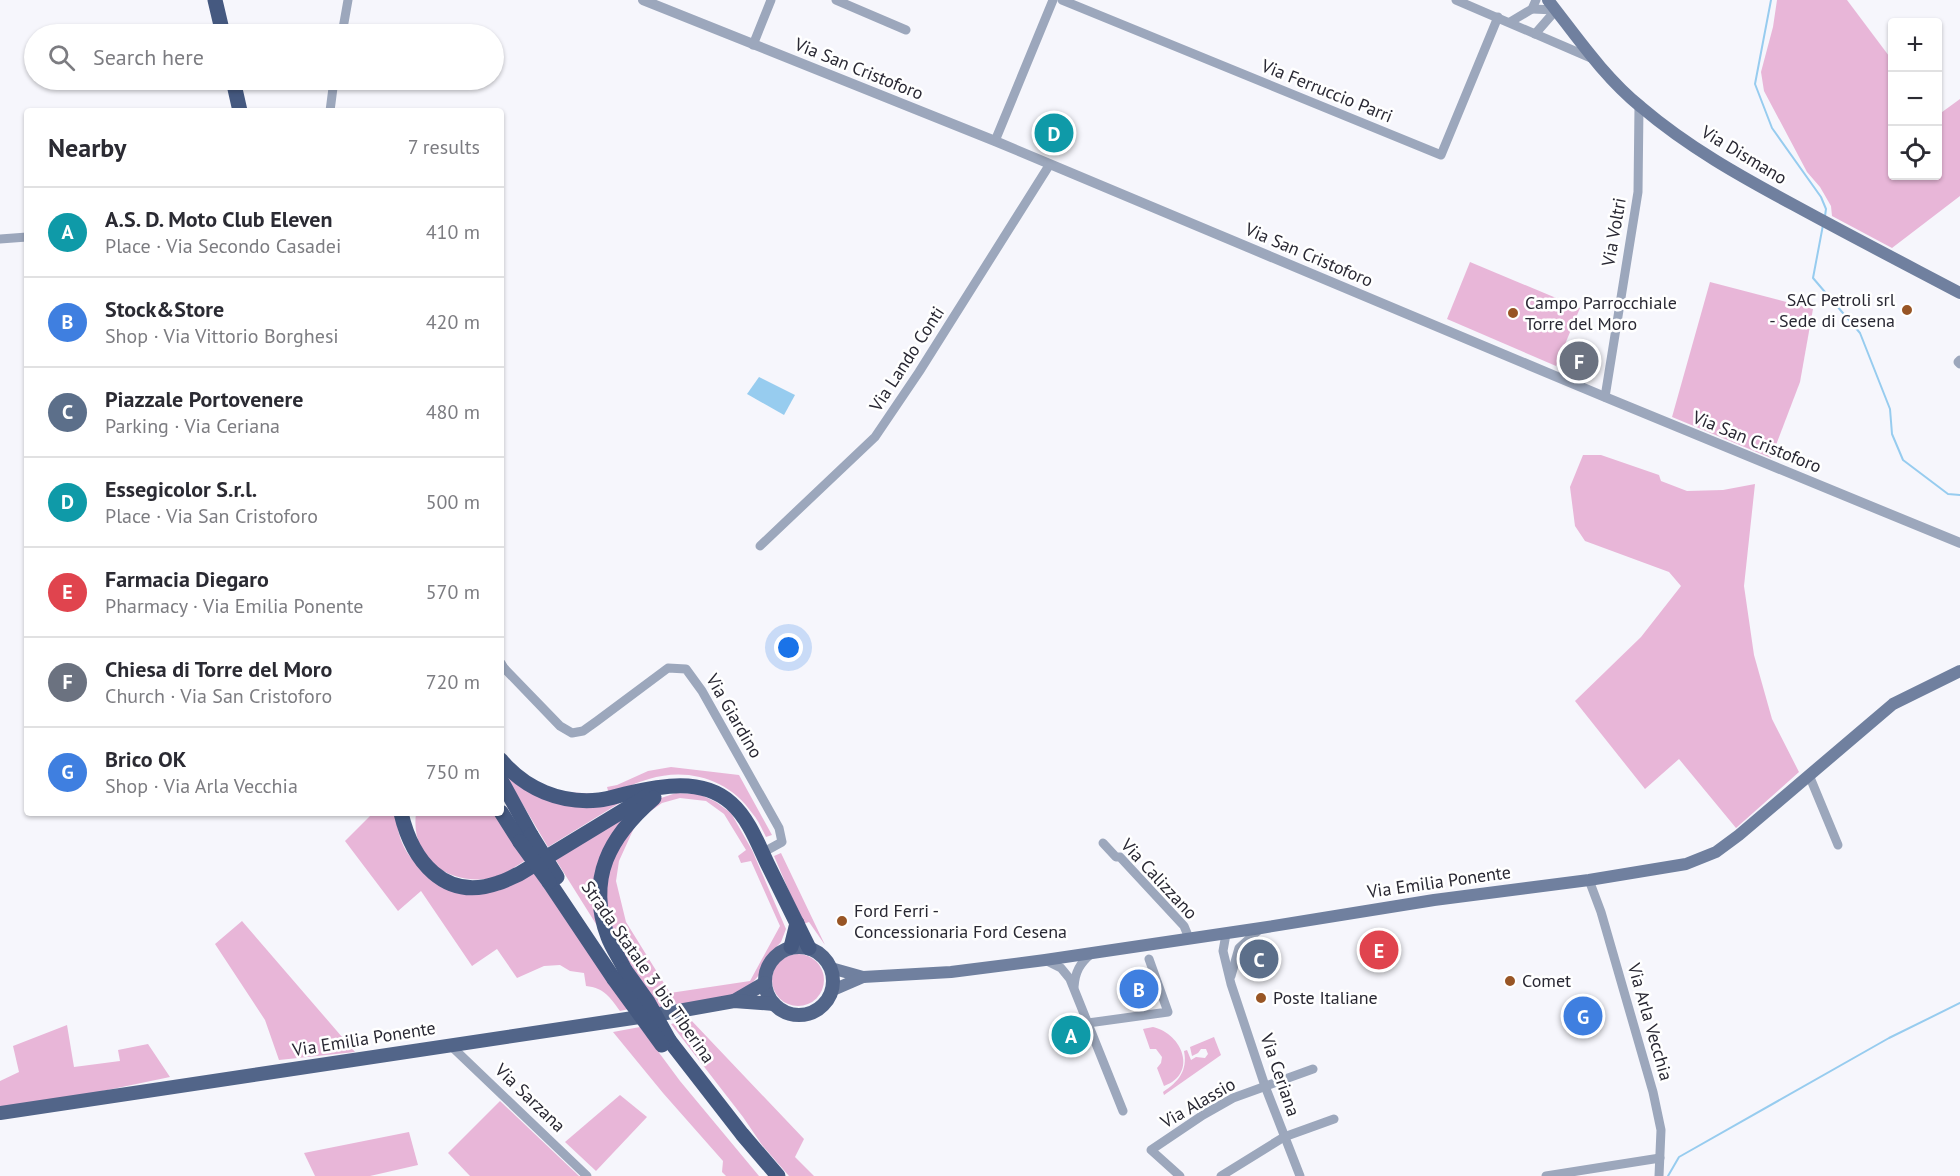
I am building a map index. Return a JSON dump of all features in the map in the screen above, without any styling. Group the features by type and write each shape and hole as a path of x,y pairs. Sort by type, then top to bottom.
{"highway":[{"path":"206,0 212,24"},
{"path":"215,0 221,24"},
{"path":"226,90 230,108"},
{"path":"235,90 239,108"},
{"path":"504,763 524,782 547,794 572,800 600,800 671,786 692,785 713,791 730,803 746,822 809,948"},
{"path":"402,816 409,841 418,858 431,873 449,883 472,888 497,884 519,874 629,805 671,786"},
{"path":"665,1042 648,1002 620,974 601,911 600,885 605,862 613,843 625,826 654,798 671,786"},
{"name":"Strada Statale 3 bis Tiberina","path":"504,787 525,839"},
{"name":"Strada Statale 3 bis Tiberina","path":"504,806 553,880 620,974"},
{"path":"504,815 525,839"},
{"path":"409,841 411,816"},
{"path":"791,947 797,923"},
{"name":"Strada Statale 3 bis Tiberina","path":"665,1042 735,1140 766,1176"},
{"name":"Strada Statale 3 bis Tiberina","path":"665,1042 778,1176"}],"main road":[{"name":"Via Dismano","path":"1552,5 1593,59 1639,106 1695,149 1830,226 1960,293"},
{"name":"Via Emilia Ponente","path":"831,968 863,977 951,972 1091,954 1686,864 1716,852 1739,835 1893,704 1960,671"},
{"path":"791,947 809,948 826,959 831,968 834,979 830,997 820,1008 807,1014 790,1014 774,1004 767,994 766,971 780,952 791,947"},
{"name":"Via Emilia Ponente","path":"832,990 863,977"},
{"name":"Via Emilia Ponente","path":"734,1001 765,983"},
{"name":"Via Emilia Ponente","path":"0,1113 734,1001 774,1004"}],"street":[{"path":"344,24 348,0"},
{"name":"Via San Cristoforo","path":"643,0 995,141 1960,543"},
{"path":"753,45 771,0"},
{"path":"836,0 906,30"},
{"path":"995,141 1053,0"},
{"name":"Via Ferruccio Parri","path":"1062,0 1441,155 1498,17"},
{"path":"1456,0 1593,59"},
{"path":"1510,22 1534,5 1552,5"},
{"path":"1535,34 1552,5"},
{"path":"330,108 333,90"},
{"name":"Via Voltri","path":"1605,397 1638,192 1639,106"},
{"name":"Via Lando Conti","path":"760,546 875,437 919,372 1050,164"},
{"path":"0,239 24,237"},
{"name":"Via Giardino","path":"504,669 560,726 572,733 583,731 668,668 686,669 702,691 779,828 782,842 762,853"},
{"path":"1809,775 1838,845"},
{"name":"Via Calizzano","path":"1103,843 1116,857 1120,856 1184,926 1190,938"},
{"name":"Via Arla Vecchia","path":"1589,880 1601,912 1653,1092 1661,1130 1659,1176"},
{"path":"1237,952 1247,938 1261,928"},
{"path":"1227,934 1235,943 1237,952"},
{"name":"Via Ceriana","path":"1227,934 1223,951 1231,984 1265,1086 1300,1176"},
{"path":"1207,936 1218,943 1223,951"},
{"name":"Via Ceriana","path":"1231,984 1237,952"},
{"path":"1072,978 1080,964 1091,954"},
{"path":"1068,957 1074,989 1123,1111"},
{"path":"1088,1023 1168,1012 1149,959"},
{"path":"1045,960 1061,968 1072,978"},
{"name":"Via Sarzana","path":"450,1044 587,1176"},
{"path":"1265,1086 1313,1069"},
{"name":"Via Alassio","path":"1180,1176 1151,1150 1213,1109 1233,1098 1265,1086"},
{"path":"1221,1176 1284,1137 1334,1119"},
{"path":"1546,1176 1660,1158"}],"shaded area":[{"path":"1777,0 1847,0 1888,55 1888,180 1942,180 1942,112 1960,99 1960,196 1892,248 1832,216 1831,206 1820,187 1807,172 1764,91 1761,72 1773,27"},
{"name":"Campo Parrocchiale Torre del Moro","path":"1470,262 1580,308 1556,366 1447,319"},
{"path":"1710,282 1813,309 1800,382 1771,458 1672,417"},
{"path":"1583,455 1601,455 1659,475 1661,481 1687,491 1723,490 1755,484 1744,586 1754,655 1772,719 1799,772 1736,828 1679,759 1645,789 1575,701 1641,637 1681,586 1669,572 1585,541 1575,526 1570,487"},
{"path":"671,767 739,775 772,835 766,837 743,801 719,784 706,779 678,774 663,776 609,794 607,787 648,771"},
{"path":"504,770 533,790 631,796 548,847"},
{"path":"676,793 699,794 716,802 731,813 752,850 786,929 781,942 766,958 759,975 749,987 733,996 660,1008 630,964 611,928 607,916 607,866 642,812 661,798","holes":["680,798 706,801 724,814 746,850 738,856 741,863 751,861 780,926 750,981 670,993 626,922 616,881 619,861 641,818 662,803"]},
{"path":"645,800 612,834 601,932 554,857"},
{"path":"370,816 396,816 400,838 410,857 425,872 446,886 533,872 629,1009 620,1011 606,994 586,986 584,973 570,971 560,965 544,966 517,978 497,949 472,966 421,891 398,911 345,841"},
{"path":"416,816 500,816 526,860 506,873 493,878 462,878 436,866 426,856 419,844"},
{"path":"781,853 825,945 809,922 803,924 774,856"},
{"path":"242,921 355,1052 279,1060 265,1020 215,944"},
{"path":"793,954 803,954 817,961 824,980 817,999 803,1006 793,1006 783,1002 776,995 772,985 772,975 776,965 783,958"},
{"path":"690,1019 804,1139 795,1157 814,1176 789,1176 762,1145 671,1024"},
{"path":"67,1025 74,1067 120,1061 118,1050 148,1044 170,1077 45,1103 0,1108 0,1081 19,1072 13,1046"},
{"path":"640,1027 680,1081 759,1176 726,1176 722,1172 723,1161 613,1032"},
{"path":"1153,1027 1172,1037 1182,1055 1181,1073 1175,1080 1164,1086 1157,1068 1162,1057 1156,1049 1150,1049 1143,1029"},
{"path":"1214,1037 1221,1055 1164,1095 1163,1092 1181,1075 1185,1064 1184,1051 1187,1050 1191,1060 1196,1057 1205,1058 1208,1054 1206,1049 1201,1049 1192,1056 1190,1047"},
{"path":"620,1095 647,1117 596,1171 565,1142"},
{"path":"500,1101 579,1176 470,1176 448,1153"},
{"path":"409,1132 418,1165 370,1176 315,1176 304,1153"}],"water":[{"path":"759,377 795,395 784,415 747,394"}],"waterway":[{"path":"1771,0 1755,84 1772,128 1821,197 1826,209 1825,216"},
{"path":"1823,225 1813,278 1860,333 1890,409 1892,434 1903,460 1948,494 1960,495"},
{"path":"1668,1176 1679,1157 1889,1038 1960,1003"}],"place":[{"name":"Essegicolor S.r.l.","path":"1054,133"},
{"name":"SAC Petroli srl - Sede di Cesena","path":"1907,310"},
{"name":"Campo Parrocchiale Torre del Moro","path":"1513,313"},
{"name":"Chiesa di Torre del Moro","path":"1579,361"},
{"name":"Ford Ferri - Concessionaria Ford Cesena","path":"842,921"},
{"name":"Farmacia Diegaro","path":"1379,950"},
{"name":"Piazzale Portovenere","path":"1259,959"},
{"name":"Comet","path":"1510,981"},
{"name":"Stock&Store","path":"1139,989"},
{"name":"Poste Italiane","path":"1261,998"},
{"name":"Brico OK","path":"1583,1016"},
{"name":"A.S. D. Moto Club Eleven","path":"1071,1035"}]}
